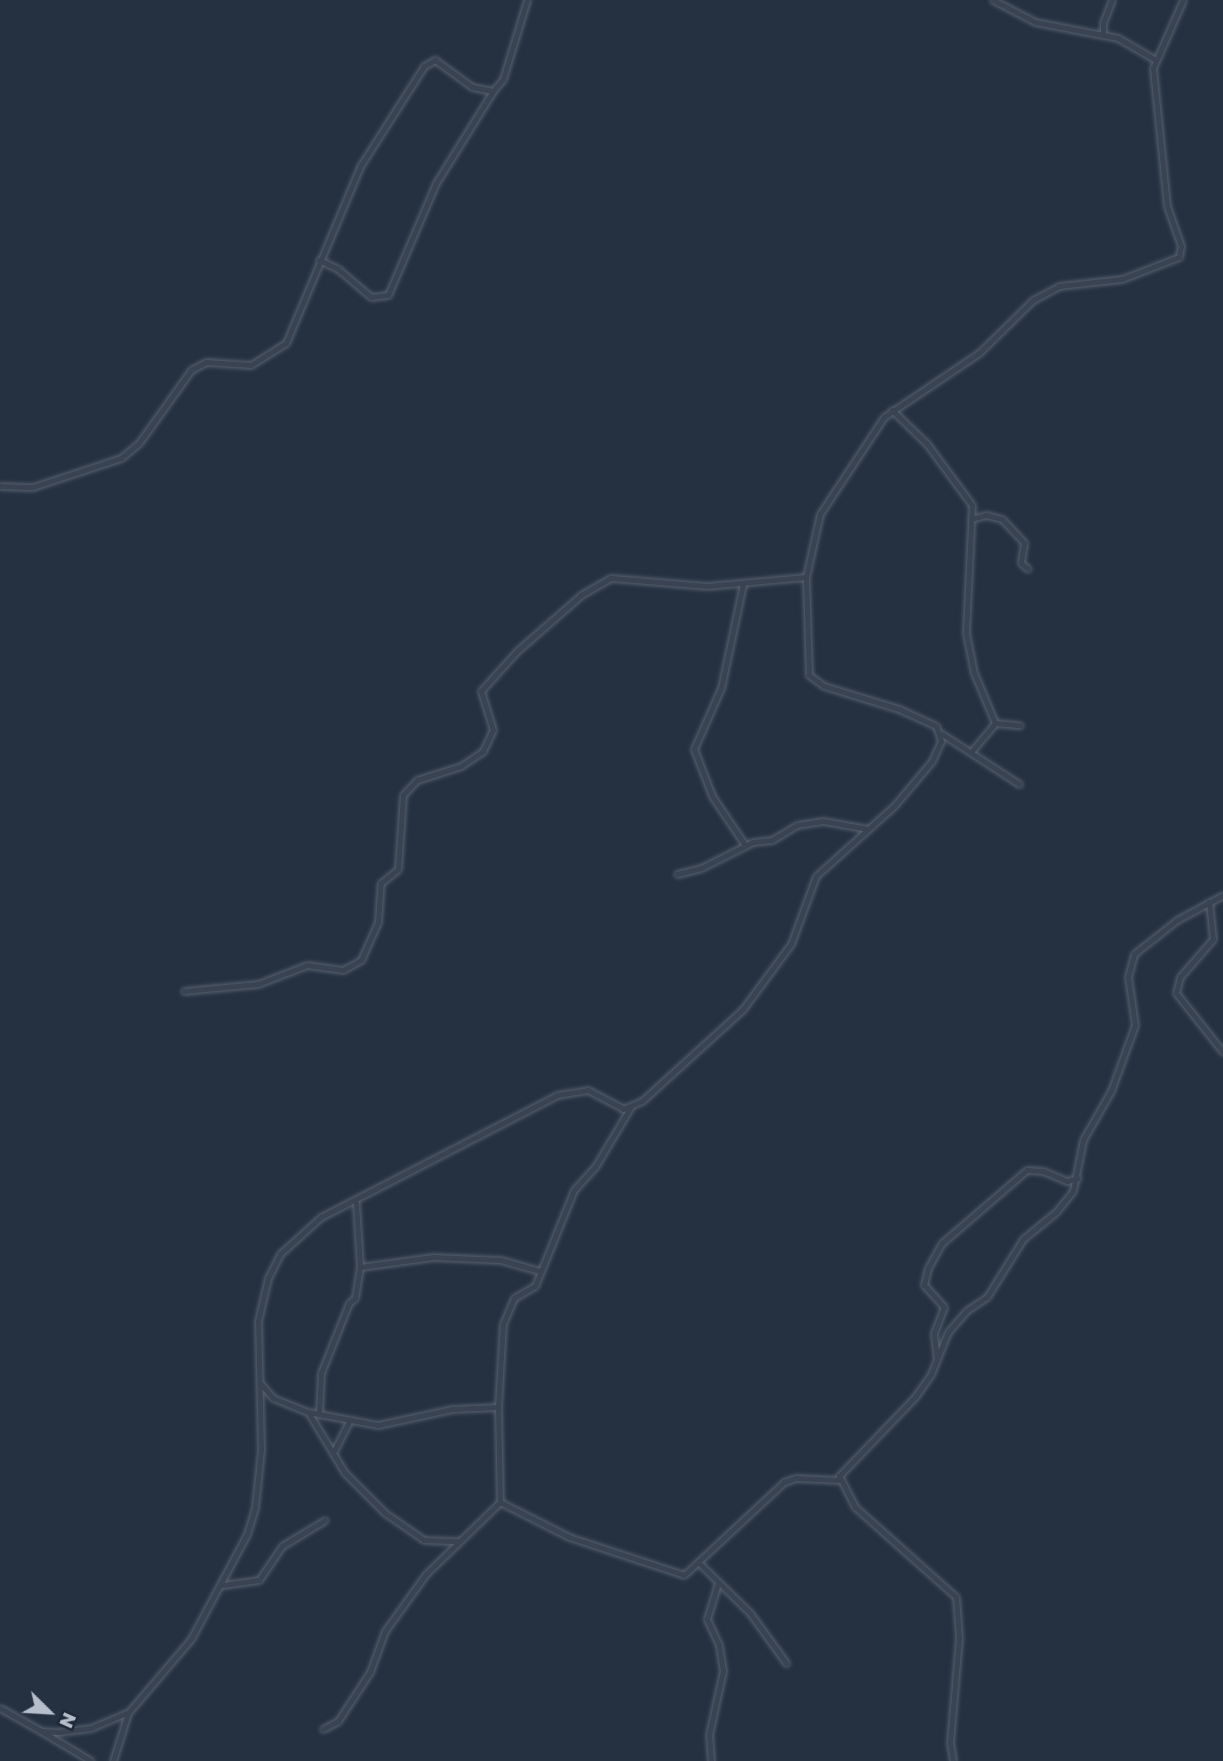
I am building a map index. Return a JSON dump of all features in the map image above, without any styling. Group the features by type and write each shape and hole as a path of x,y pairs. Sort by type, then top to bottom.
{"street":[{"path":"319,260 338,270 374,299 388,295 436,183 503,79 527,0"},
{"path":"993,0 1035,22 1135,44 1154,59"},
{"path":"1103,35 1103,23 1112,0"},
{"path":"1019,783 942,734 931,723 811,678 807,667 806,577 822,507 851,471 870,432 892,410 979,353 1052,289 1122,279 1179,257 1181,246 1169,214 1163,179 1154,59 1183,0"},
{"path":"0,486 33,487 121,458 139,443 191,370 206,362 244,367 274,353 295,329 319,260 361,165 427,63 437,61 472,87 493,91"},
{"path":"892,410 927,444 972,505 965,633 974,673 995,723"},
{"path":"971,519 992,515 1002,519 1023,540 1021,563 1028,569"},
{"path":"184,991 258,984 307,965 343,970 361,960 378,922 381,883 398,869 402,796 417,780 461,766 483,751 493,730 481,691 571,602 611,578 743,584 806,577"},
{"path":"743,584 721,688 694,749 712,796 745,845"},
{"path":"995,723 1020,725"},
{"path":"971,752 995,723"},
{"path":"323,1729 338,1721 373,1668 390,1623 426,1574 500,1502 498,1407 503,1324 512,1300 533,1288 573,1190 595,1167 630,1108 743,1009 790,944 811,882 894,806 932,761 942,734"},
{"path":"677,873 701,868 745,845 772,840 797,825 823,821 867,828"},
{"path":"839,1480 847,1464 879,1439 915,1397 955,1322 987,1297 1023,1239 1063,1205 1078,1178 1083,1140 1111,1091 1135,1025 1128,977 1131,961 1146,941 1223,895"},
{"path":"1209,902 1213,939 1180,977 1176,993 1223,1052"},
{"path":"113,1761 128,1713 191,1639 240,1553 255,1507 260,1383 258,1321 274,1263 315,1222 356,1203 557,1095 588,1090 620,1108 630,1108"},
{"path":"937,1359 934,1333 944,1307 924,1286 928,1268 942,1243 1027,1170 1043,1171 1067,1181 1078,1178"},
{"path":"319,1412 321,1373 348,1303 354,1300 360,1267 356,1203"},
{"path":"360,1267 433,1257 501,1260 539,1271"},
{"path":"260,1383 273,1398 308,1412 383,1425 452,1409 498,1407"},
{"path":"308,1412 349,1478 412,1534 429,1541 459,1541"},
{"path":"334,1451 350,1420"},
{"path":"500,1502 550,1530 674,1574 684,1575 784,1482 796,1478 839,1480"},
{"path":"839,1480 855,1507 956,1597 953,1761"},
{"path":"223,1585 259,1580 282,1546 324,1520"},
{"path":"699,1563 758,1623 786,1663"},
{"path":"711,1761 709,1735 723,1676 719,1645 707,1619 718,1583"},
{"path":"0,1708 91,1761"},
{"path":"41,1731 91,1728 128,1713"}]}
